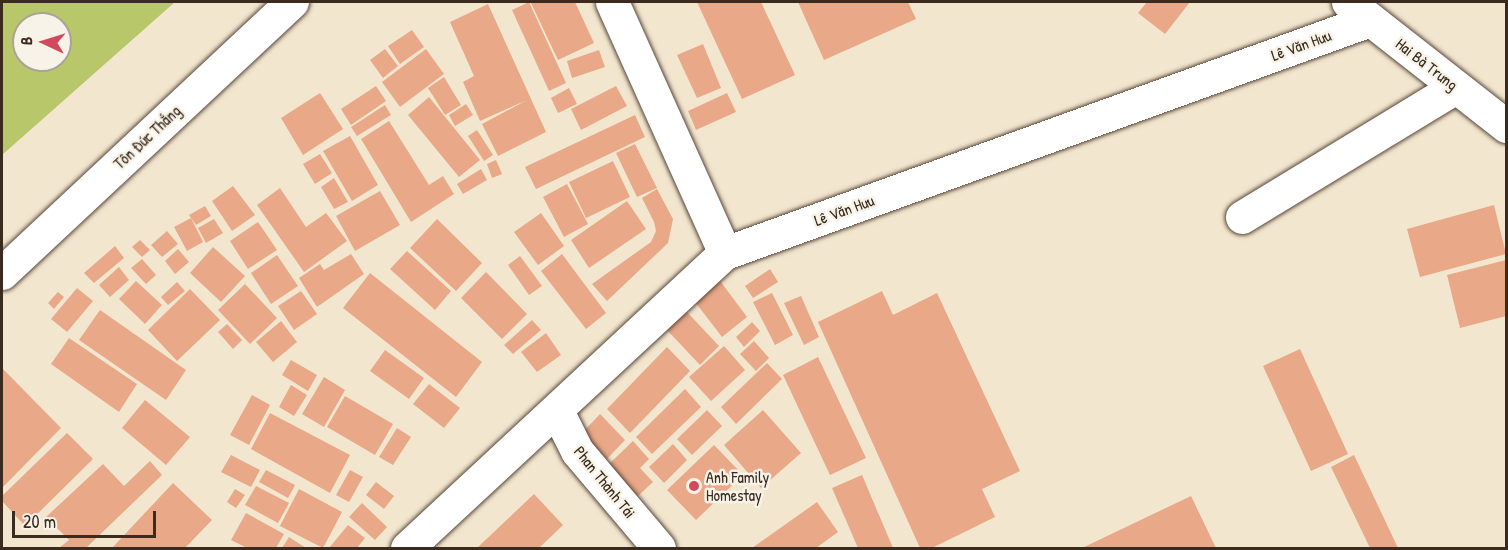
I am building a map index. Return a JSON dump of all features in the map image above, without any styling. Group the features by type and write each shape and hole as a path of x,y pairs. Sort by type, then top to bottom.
{"street":[{"name":"Tôn Đức Thắng","path":"2,273 292,2"},
{"path":"612,2 725,254"},
{"name":"Lê Văn Hưu","path":"408,549 725,254 1359,11"},
{"name":"Hai Bà Trưng","path":"1359,11 1506,126"},
{"path":"1242,217 1456,87"},
{"name":"Phan Thành Tái","path":"557,411 577,451 659,549"}],"green space":[{"path":"2,2 175,2 2,155"}],"building":[{"path":"529,2 566,83 549,91 512,10"},
{"path":"575,2 594,43 558,60 531,3"},
{"path":"697,2 761,2 795,75 742,99"},
{"path":"798,2 908,2 916,19 824,60"},
{"path":"1147,2 1190,2 1165,34 1138,13"},
{"path":"488,4 546,132 498,156 482,124 527,100 480,121 463,82 474,76 450,22"},
{"path":"412,30 424,47 400,64 388,46"},
{"path":"703,44 721,88 697,98 677,55"},
{"path":"385,49 398,66 383,78 370,60"},
{"path":"426,49 444,74 400,107 382,82"},
{"path":"599,50 605,67 572,78 567,61"},
{"path":"444,77 461,105 445,115 428,88"},
{"path":"376,86 386,101 351,125 341,109"},
{"path":"616,86 627,106 581,130 571,109"},
{"path":"569,88 577,104 558,113 551,98"},
{"path":"320,93 343,129 303,155 281,118"},
{"path":"727,93 736,112 696,130 688,111"},
{"path":"429,97 480,160 459,177 408,115"},
{"path":"466,104 473,115 455,126 449,115"},
{"path":"385,105 391,115 357,136 351,127"},
{"path":"635,115 645,137 536,189 525,167"},
{"path":"389,121 429,185 443,176 454,194 411,222 361,139"},
{"path":"477,130 493,155 484,161 468,136"},
{"path":"350,136 378,185 352,201 323,151"},
{"path":"635,144 657,188 637,197 616,153"},
{"path":"320,154 332,173 315,184 303,164"},
{"path":"496,160 502,174 492,178 487,164"},
{"path":"613,161 630,197 586,218 569,182"},
{"path":"481,169 487,180 463,194 457,184"},
{"path":"334,178 348,202 334,209 321,187"},
{"path":"567,184 588,224 564,237 543,197"},
{"path":"233,186 255,215 232,231 212,201"},
{"path":"280,188 306,227 326,213 347,241 304,272 257,205"},
{"path":"657,189 673,219 668,243 607,301 592,284 651,242 656,231 642,198"},
{"path":"380,191 400,225 355,251 336,216"},
{"path":"627,201 646,229 589,268 571,240"},
{"path":"1494,205 1506,254 1420,277 1407,229"},
{"path":"205,206 211,216 196,225 189,215"},
{"path":"541,213 564,246 538,265 514,232"},
{"path":"191,218 203,242 187,251 174,227"},
{"path":"214,219 223,233 206,243 198,228"},
{"path":"437,219 482,263 456,291 410,248"},
{"path":"258,222 277,250 248,269 230,241"},
{"path":"167,231 178,244 162,257 151,245"},
{"path":"140,240 150,250 142,257 132,247"},
{"path":"115,246 124,258 94,283 84,273"},
{"path":"213,247 245,276 221,302 190,273"},
{"path":"178,249 189,262 175,274 165,261"},
{"path":"407,251 451,291 435,310 390,269"},
{"path":"351,254 364,274 317,307 299,278 320,264 324,270"},
{"path":"562,254 606,313 586,329 541,271"},
{"path":"277,255 298,286 271,304 251,273"},
{"path":"520,256 542,286 529,295 508,265"},
{"path":"142,259 156,275 146,284 131,268"},
{"path":"1506,260 1506,316 1460,328 1447,275"},
{"path":"119,267 129,280 110,297 99,285"},
{"path":"770,269 778,282 753,298 745,286"},
{"path":"486,272 527,314 502,339 461,298"},
{"path":"370,273 482,362 456,397 343,308"},
{"path":"715,274 747,317 722,337 689,294"},
{"path":"136,281 162,305 145,324 119,299"},
{"path":"177,282 185,291 168,305 161,297"},
{"path":"245,284 277,318 250,344 218,310"},
{"path":"77,288 93,301 67,332 51,319"},
{"path":"190,289 220,320 177,361 148,330"},
{"path":"301,291 317,314 294,330 278,306"},
{"path":"882,291 893,315 937,293 1020,471 982,489 995,517 932,548 920,548 818,322"},
{"path":"58,292 64,297 54,309 48,303"},
{"path":"772,293 793,335 775,345 753,302"},
{"path":"801,296 819,337 804,345 784,303"},
{"path":"100,310 186,370 166,400 79,340"},
{"path":"687,312 719,346 700,365 667,330"},
{"path":"532,320 541,330 513,354 504,345"},
{"path":"281,321 297,342 273,362 256,342"},
{"path":"752,322 760,331 744,347 736,337"},
{"path":"227,324 242,340 233,349 218,332"},
{"path":"546,333 561,355 537,372 521,352"},
{"path":"69,338 137,384 119,412 51,364"},
{"path":"754,341 769,358 756,371 740,354"},
{"path":"724,346 745,370 711,401 689,377"},
{"path":"667,347 690,371 630,433 607,409"},
{"path":"1300,349 1348,454 1311,471 1263,366"},
{"path":"385,350 424,378 409,399 370,371"},
{"path":"818,357 866,458 830,475 783,375"},
{"path":"291,360 317,375 308,391 282,375"},
{"path":"767,363 782,379 736,424 721,407"},
{"path":"2,368 61,428 2,488"},
{"path":"324,377 345,390 324,427 302,414"},
{"path":"429,384 460,408 444,428 413,404"},
{"path":"291,385 307,395 294,416 279,407"},
{"path":"685,389 701,407 652,454 636,437"},
{"path":"252,395 270,405 249,445 230,435"},
{"path":"345,396 393,424 375,455 327,427"},
{"path":"145,400 190,437 166,465 122,428"},
{"path":"707,410 722,426 692,455 677,439"},
{"path":"763,410 801,453 761,488 724,445"},
{"path":"270,413 350,455 330,493 251,449"},
{"path":"600,414 625,440 607,459 582,433"},
{"path":"397,428 411,437 393,465 379,457"},
{"path":"67,433 93,459 25,526 2,501 2,496"},
{"path":"633,441 649,459 640,468 653,482 638,496 608,465"},
{"path":"673,444 687,460 664,483 649,467"},
{"path":"714,445 743,475 696,520 667,490"},
{"path":"231,455 260,470 251,487 221,472"},
{"path":"1354,455 1398,548 1370,548 1331,467"},
{"path":"150,461 162,475 86,548 59,548 69,540 46,517 103,464 124,486"},
{"path":"266,470 295,485 288,498 259,482"},
{"path":"350,470 363,477 349,502 336,495"},
{"path":"862,475 893,548 858,548 832,488"},
{"path":"376,482 394,496 384,509 366,495"},
{"path":"173,483 212,520 185,548 112,548"},
{"path":"256,486 289,503 278,523 245,505"},
{"path":"235,489 245,495 236,508 227,502"},
{"path":"299,489 342,512 323,548 280,526"},
{"path":"534,494 563,525 539,548 477,548"},
{"path":"1191,496 1216,548 1082,548"},
{"path":"817,502 838,532 816,548 752,548"},
{"path":"362,503 387,527 375,540 349,517"},
{"path":"246,513 284,534 276,548 247,548 231,540"},
{"path":"348,525 365,538 357,548 329,548"},
{"path":"289,537 306,548 282,548"}],"place":[{"name":"Anh Family Homestay","path":"694,486"}]}
